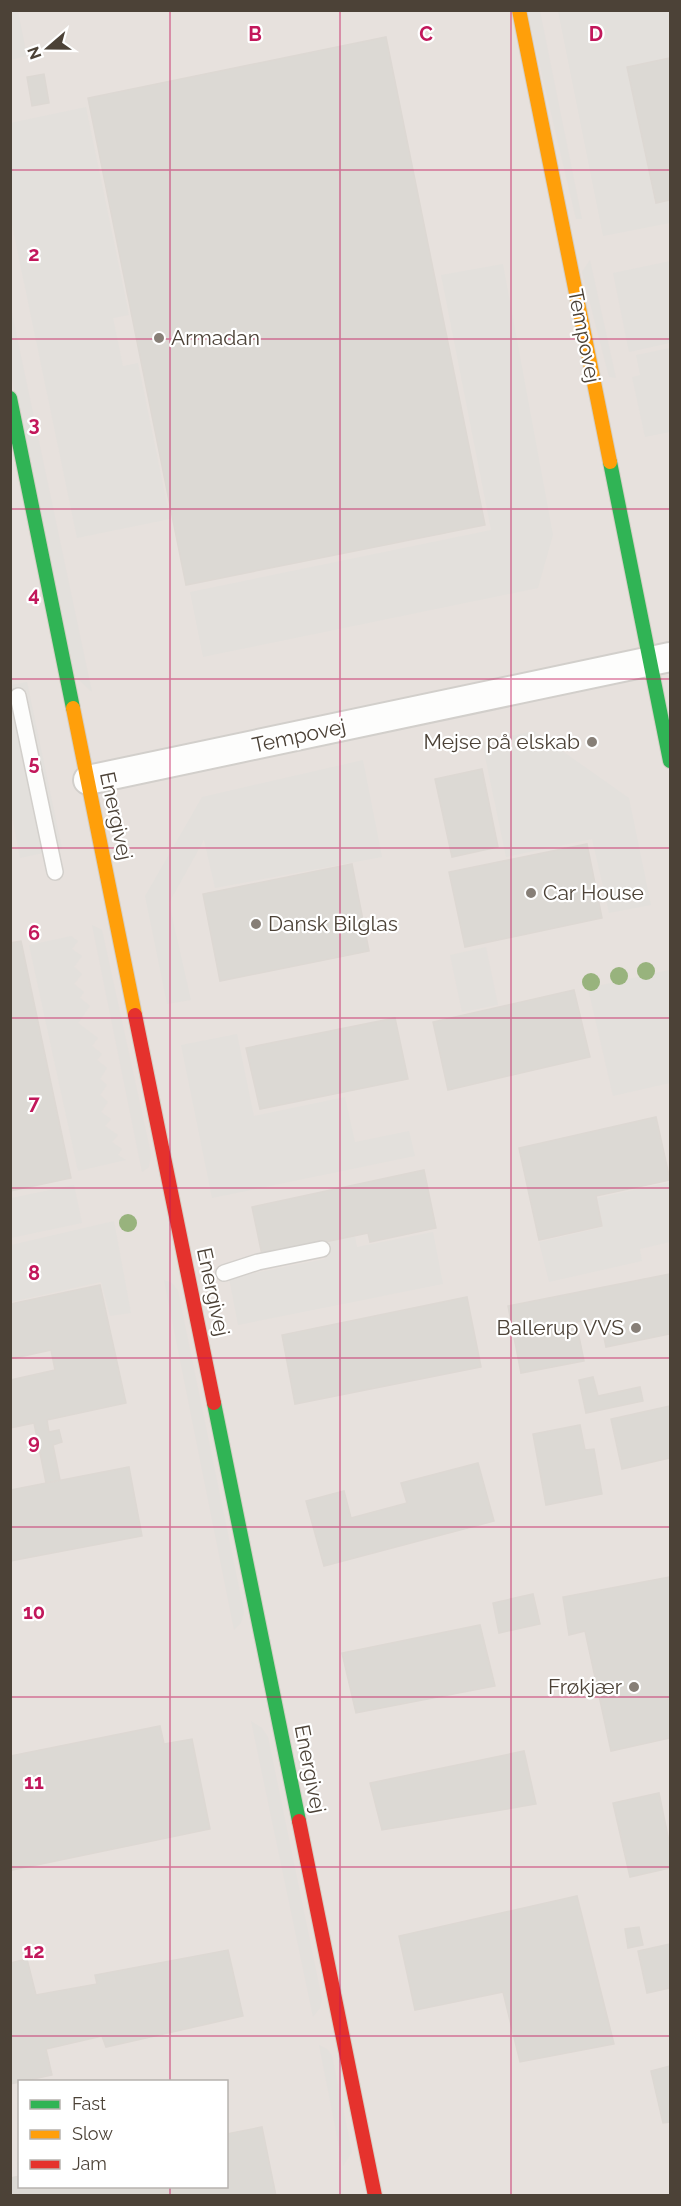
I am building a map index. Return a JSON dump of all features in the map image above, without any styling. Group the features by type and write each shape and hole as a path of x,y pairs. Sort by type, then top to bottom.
{"street":[{"name":"Tempovej","path":"519,10 660,658 670,761"},
{"name":"Energivej","path":"10,398 375,2196"},
{"name":"Tempovej","path":"88,780 660,658"}],"lane":[{"path":"18,696 55,872"},
{"path":"224,1273 258,1262 322,1249"}],"shaded area":[{"path":"10,11 18,11 27,56 11,60"},
{"path":"11,11 670,11 670,2195 11,2196"},
{"path":"527,11 540,11 582,219 576,219"},
{"path":"558,11 670,11 670,58 627,67 655,203 670,200 670,223 603,236"},
{"path":"86,107 129,315 113,318 123,366 138,363 170,519 77,538 11,220 10,123"},
{"path":"590,260 616,378 609,377 582,272"},
{"path":"670,261 670,343 629,352 613,273"},
{"path":"503,264 553,535 538,588 203,657 190,592 491,530 441,275"},
{"path":"10,304 92,692 75,676 69,664 11,374"},
{"path":"670,348 670,432 645,437 632,377 640,375 636,355"},
{"path":"27,682 62,849 20,858 11,810 10,685"},
{"path":"534,731 629,798 651,905 609,913 592,839 506,857 482,742"},
{"path":"363,760 382,857 215,888 204,840 169,903 191,1000 167,1004 145,896 202,797"},
{"path":"92,925 102,930 151,1154 149,1167 142,1172"},
{"path":"71,936 78,941 72,949 82,956 74,967 82,974 74,984 84,992 80,998 90,1006 78,1023 98,1038 92,1046 102,1054 97,1060 107,1068 100,1079 107,1085 100,1095 108,1102 101,1112 111,1119 105,1126 118,1135 112,1142 122,1149 118,1155 126,1160 78,1171 29,945"},
{"path":"486,947 498,1005 462,1012 450,955"},
{"path":"669,970 670,1083 613,1096 588,988"},
{"path":"237,1034 254,1116 345,1097 355,1142 409,1131 415,1156 212,1198 181,1045"},
{"path":"670,1182 670,1242 640,1249 642,1261 549,1282 539,1242 603,1227 597,1198"},
{"path":"74,1185 82,1223 11,1238 11,1198"},
{"path":"114,1221 131,1313 110,1316 101,1282 11,1302 11,1245"},
{"path":"433,1232 443,1284 238,1325 229,1278 325,1259 322,1243 355,1236 357,1247"},
{"path":"164,1280 172,1283 178,1291 244,1612 241,1623 234,1630"},
{"path":"251,1721 262,1728 268,1737 322,1999 320,2008 313,2017"},
{"path":"319,2045 327,2049 332,2056 352,2152 343,2166"}],"building":[{"path":"386,37 485,525 186,585 88,98"},
{"path":"670,58 670,200 656,203 627,67"},
{"path":"44,74 49,103 32,106 27,77"},
{"path":"482,769 498,847 452,857 435,779"},
{"path":"587,844 602,918 465,947 449,872"},
{"path":"352,864 369,951 220,981 203,894"},
{"path":"21,941 71,1178 10,1191 10,943"},
{"path":"574,990 590,1057 448,1090 433,1022"},
{"path":"395,1018 408,1079 260,1109 246,1048"},
{"path":"656,1117 670,1180 596,1196 602,1226 539,1240 519,1148"},
{"path":"424,1170 436,1228 370,1242 368,1233 262,1255 252,1207"},
{"name":"Ballerup VVS","path":"670,1274 670,1334 606,1347 600,1318 576,1322 584,1361 521,1373 508,1306"},
{"path":"100,1285 126,1403 47,1420 49,1432 59,1430 62,1442 53,1445 60,1480 46,1483 34,1423 10,1428 10,1380 55,1370 51,1350 10,1359 10,1304"},
{"path":"467,1297 481,1367 295,1404 282,1335"},
{"path":"593,1377 598,1396 640,1387 643,1401 586,1413 579,1380"},
{"path":"670,1406 670,1458 622,1469 611,1419"},
{"path":"580,1425 585,1450 594,1449 602,1494 546,1505 533,1434"},
{"path":"478,1463 494,1521 324,1566 306,1501 344,1491 351,1518 407,1503 401,1483"},
{"path":"129,1467 142,1536 10,1561 10,1490"},
{"name":"Frøkjær","path":"670,1577 670,1738 611,1751 585,1631 569,1635 563,1597"},
{"path":"533,1594 540,1624 499,1633 493,1603"},
{"path":"480,1625 495,1686 356,1713 342,1653"},
{"path":"160,1726 164,1744 192,1739 210,1829 12,1870 10,1756"},
{"path":"524,1751 536,1804 382,1830 370,1783"},
{"path":"659,1793 670,1846 670,1868 630,1877 613,1803"},
{"path":"577,1896 614,2044 520,2062 503,1992 415,2010 399,1936"},
{"path":"639,1927 643,1945 628,1948 625,1929"},
{"path":"670,1944 670,1988 647,1993 638,1951"},
{"path":"228,1950 243,2016 106,2047 102,2036 46,2049 52,2075 18,2080 18,2082 10,2084 10,1963 27,1959 36,1995 97,1984 95,1975"},
{"path":"670,2066 670,2122 663,2123 651,2071"},
{"path":"262,2127 276,2196 10,2196 10,2178 18,2176 18,2188 228,2188 228,2134"}],"traffic: fast":[{"path":"10,398 73,708"},
{"path":"610,462 670,761"},
{"path":"214,1403 299,1821"}],"traffic: slow":[{"path":"519,10 610,462"},
{"path":"73,708 135,1015"}],"traffic: jam":[{"path":"135,1015 214,1403"},
{"path":"299,1821 375,2196"}],"place":[{"name":"Armadan","path":"159,338"},
{"name":"Mejse på elskab","path":"592,742"},
{"name":"Car House","path":"531,893"},
{"name":"Dansk Bilglas","path":"256,924"},
{"name":"Ballerup VVS","path":"636,1328"},
{"name":"Frøkjær","path":"634,1687"}]}
